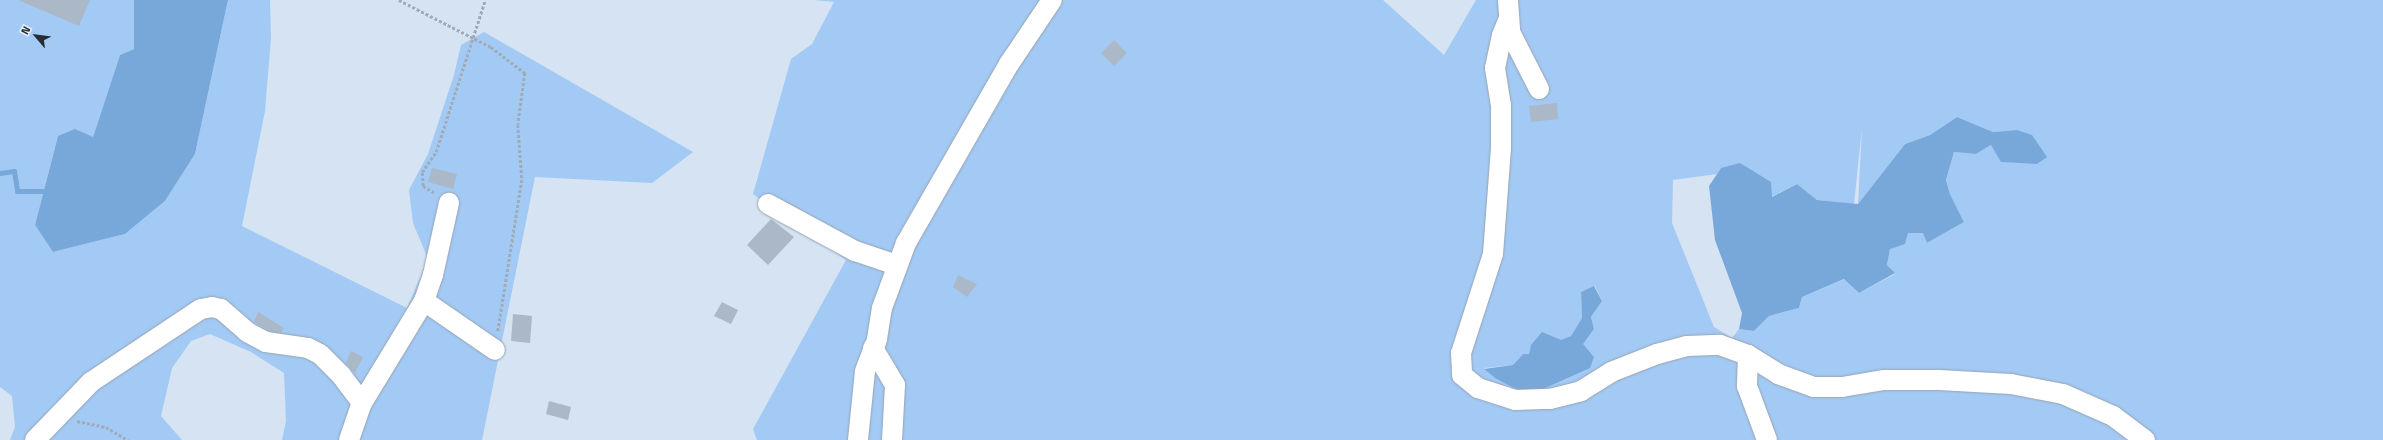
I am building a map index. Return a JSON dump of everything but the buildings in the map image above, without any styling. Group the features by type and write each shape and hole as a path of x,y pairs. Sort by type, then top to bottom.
{"street":[{"path":"858,440 865,371 874,348 882,308 897,265 920,216 1009,64 1052,0"},
{"path":"1508,9 1513,40 1523,54 1539,89"},
{"path":"1508,9 1495,68 1501,104 1501,148 1493,254 1462,353 1462,375 1478,388 1515,400 1550,399 1582,391 1630,364 1687,346 1720,345 1748,355 1778,374 1813,387 1842,387 1884,380 1939,380 2011,384 2063,394 2114,416 2126,434 2145,440"},
{"path":"349,440 362,403 424,301 433,275 449,203"},
{"path":"768,204 855,251 897,265"},
{"path":"424,301 495,350"},
{"path":"35,440 55,417 91,382 201,309 212,306 222,310 247,332 266,342 308,348 320,354 341,375 362,403"},
{"path":"874,348 895,385 892,440"},
{"path":"1748,355 1747,386 1767,440"}],"path":[{"path":"399,0 491,47 525,73 518,124 522,180 495,350"},
{"path":"449,203 423,186 422,172 436,152 485,0"},
{"path":"55,417 106,427 128,440"}],"shaded area":[{"path":"0,0 134,0 134,49 120,55 93,137 58,136 35,225 53,252 125,234 165,201 195,154 228,0 270,0 271,38 265,111 242,226 407,308 428,259 413,223 409,190 428,154 454,75 461,45 484,32 693,152 652,183 535,177 482,440 282,440 286,421 284,373 251,352 210,334 191,341 172,368 161,416 182,440 10,440 15,427 12,396 0,387"},
{"path":"134,0 228,0 195,154 165,201 125,234 53,252 35,225 58,136 75,129 93,137 120,55 134,49"},
{"path":"814,0 1383,0 1444,55 1476,0 2383,0 2383,440 757,440 753,429 846,260 753,194 791,59 812,44 834,2","holes":["1957,117 1993,132 2017,130 1976,154 1954,152 1946,180 1950,194 1964,222 1927,243 1924,233 1908,233 1890,249 1887,265 1895,274 1859,293 1845,279 1802,297 1799,308 1769,316 1754,331 1739,329 1732,338 1714,327 1672,223 1673,180 1717,174 1721,168 1771,197 1797,184 1817,200 1854,204 1862,128 1858,204 1905,144 1930,135","1595,286 1602,301 1591,317 1594,329 1582,344 1594,357 1495,378 1484,368 1513,365 1523,354 1529,354 1571,336 1582,318 1581,292"]},
{"path":"1957,117 1993,132 2017,130 2032,135 2047,157 2037,164 2001,162 1991,145 1976,154 1954,152 1946,180 1950,194 1964,222 1927,243 1923,233 1908,233 1905,244 1890,249 1887,265 1895,273 1859,293 1844,279 1802,297 1799,308 1769,316 1754,331 1739,329 1742,313 1715,240 1709,186 1721,168 1740,163 1771,182 1772,197 1797,184 1817,200 1858,204 1905,144 1930,135"},
{"path":"1594,286 1602,301 1591,317 1594,329 1583,344 1594,357 1590,368 1534,393 1514,388 1495,378 1484,369 1513,365 1523,354 1529,354 1531,345 1542,332 1561,340 1571,336 1582,318 1581,292"}],"waterway":[{"path":"0,173 14,171 17,191 44,191"}]}
